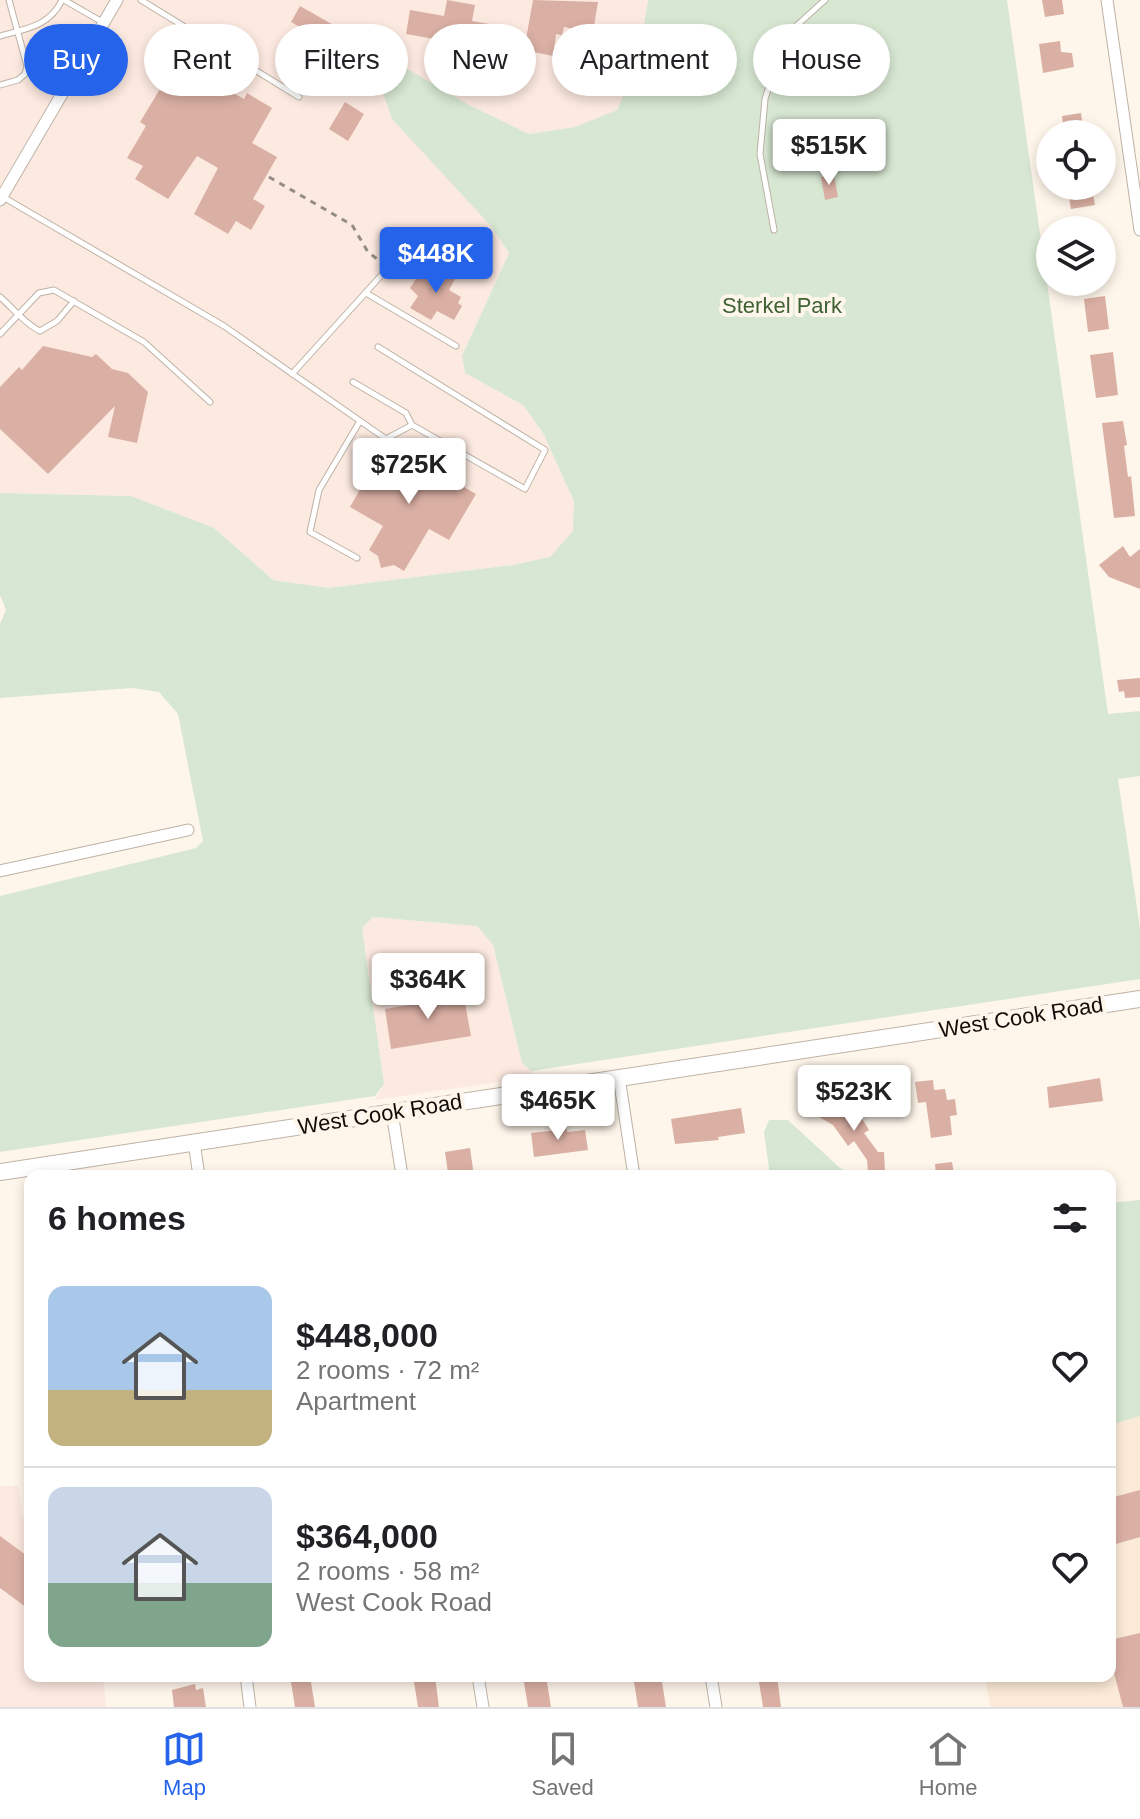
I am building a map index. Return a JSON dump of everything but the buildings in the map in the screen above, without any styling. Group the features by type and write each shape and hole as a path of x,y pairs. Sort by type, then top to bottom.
{"main road":[{"name":"West Cook Road","path":"0,1172 1140,999"}],"street":[{"path":"1,198 117,0"},
{"path":"1107,0 1140,230"},
{"path":"0,871 188,830"},
{"path":"619,1077 633,1170"},
{"path":"392,1112 401,1170"},
{"path":"194,1142 198,1170"},
{"path":"247,1682 250,1707"},
{"path":"479,1682 483,1707"},
{"path":"712,1682 716,1707"}],"lane":[{"path":"0,85 18,80 25,74 27,66 9,0"},
{"path":"0,36 42,24 50,19 63,0 104,23"},
{"path":"141,0 299,97"},
{"path":"774,230 760,154 765,99 778,58 795,27 825,0"},
{"path":"1,198 224,326 386,439 412,425"},
{"path":"292,374 397,258"},
{"path":"0,334 39,293 54,290 144,342 210,402"},
{"path":"366,293 456,346"},
{"path":"0,297 40,331 57,321 74,301"},
{"path":"353,382 406,413 412,425 525,489 545,450 378,347"},
{"path":"357,558 310,532 319,490 360,421"}],"path":[{"path":"269,177 352,225 368,252 388,268"}],"shaded area":[{"path":"0,0 648,0 644,24 552,24 552,96 623,96 617,111 575,127 529,134 469,105 492,226 509,253 462,356 465,373 523,405 543,433 574,501 574,531 550,557 513,565 328,588 273,580 214,528 131,496 0,493"},
{"path":"373,917 477,926 493,945 522,1063 531,1071 532,1077 375,1100 384,1084 362,928"},
{"path":"1140,1416 1140,1707 990,1707 986,1682 1116,1682 1116,1423"},
{"path":"0,1486 18,1486 24,1519 24,1682 104,1682 106,1707 0,1707"}],"green space":[{"name":"Sterkel Park","path":"648,0 1007,0 1038,216 1036,296 1049,296 1108,714 1140,711 1140,776 1118,779 1140,928 1140,979 531,1071 522,1063 493,945 477,926 373,917 362,928 384,1084 375,1096 0,1152 0,896 196,848 203,841 178,714 159,692 132,688 0,698 0,624 6,610 0,595 0,493 131,496 214,528 273,580 328,588 513,565 550,557 573,531 574,501 543,433 523,405 465,373 462,356 509,253 491,226 392,119 384,96 408,96 408,69 424,79 424,96 454,96 529,134 575,127 617,110 623,96 737,96 737,24 644,24"},
{"path":"769,1120 788,1120 844,1170 769,1170 764,1132"},
{"path":"1140,1200 1140,1416 1116,1423 1116,1202"}]}
